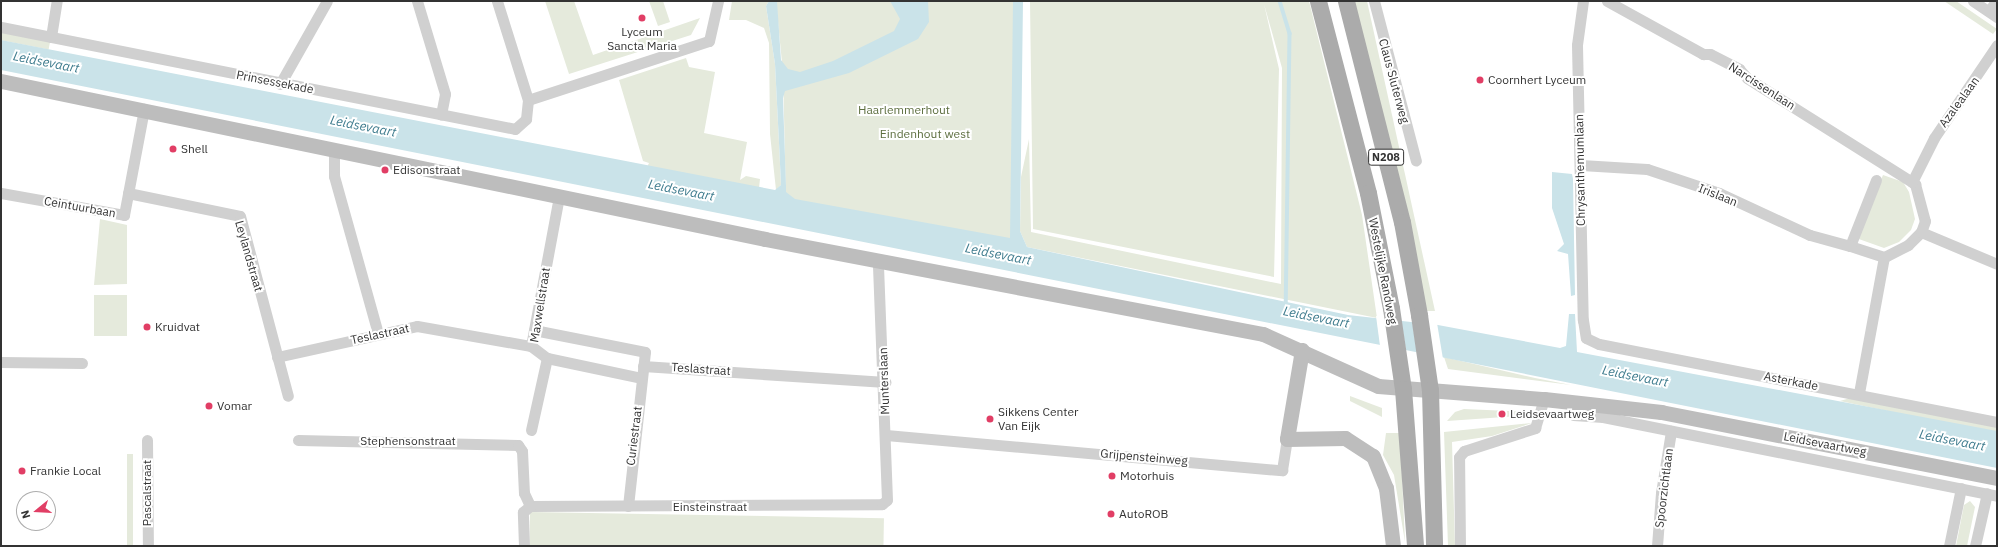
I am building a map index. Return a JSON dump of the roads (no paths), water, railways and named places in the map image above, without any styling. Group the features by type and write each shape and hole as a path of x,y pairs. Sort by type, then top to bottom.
{"main road":[{"name":"Westelijke Randweg","path":"1318,1 1368,193 1391,308 1403,389 1415,546"},
{"name":"N208","path":"1346,1 1402,222 1427,364 1430,390 1434,546"},
{"path":"1,81 144,109 559,197 878,261 1263,334 1302,350"},
{"name":"Leidsevaartweg","path":"1302,350 1367,383 1403,389 1544,399 1661,412 1997,478"},
{"name":"Grijpensteinweg","path":"1287,439 1302,350"},
{"path":"1287,439 1346,438 1373,456 1386,488 1393,546"}],"street":[{"path":"50,37 57,1"},
{"path":"280,84 327,1"},
{"path":"417,1 445,94 442,115"},
{"path":"497,1 528,100 709,40 718,1"},
{"name":"Claus Sluterweg","path":"1374,1 1416,161"},
{"name":"Chrysanthemumlaan","path":"1583,1 1577,45 1581,165 1583,320 1586,338"},
{"name":"Narcissenlaan","path":"1607,1 1703,54 1710,54 1739,69 1748,78 1912,182"},
{"path":"1973,1 1993,14 1996,1"},
{"name":"Prinsessekade","path":"1,27 280,84 515,129 526,119 528,100"},
{"name":"Azalealaan","path":"1912,182 1934,138 1997,45"},
{"name":"Ceintuurbaan","path":"1,193 124,215 144,109"},
{"path":"334,150 334,176 378,334"},
{"name":"Irislaan","path":"1581,165 1647,169 1719,193 1810,235 1884,256"},
{"path":"1850,246 1876,180"},
{"path":"1859,393 1884,256 1908,245 1921,232 1925,221 1912,182"},
{"name":"Leylandstraat","path":"128,193 240,216 277,357"},
{"name":"Maxwellstraat","path":"531,430 547,358 531,346 559,197"},
{"path":"1921,232 1997,264"},
{"name":"Munterslaan","path":"878,261 885,382 887,500"},
{"name":"Teslastraat","path":"277,357 417,326 531,346"},
{"path":"534,330 645,352 643,366"},
{"name":"Asterkade","path":"1586,338 1599,344 1859,393 1997,422"},
{"path":"277,357 288,396"},
{"path":"547,358 641,378"},
{"path":"1,362 82,363"},
{"name":"Teslastraat","path":"643,366 885,382"},
{"name":"Curiestraat","path":"628,506 643,366"},
{"path":"1460,546 1461,453 1530,431 1540,420 1544,399"},
{"name":"Leidsevaartweg","path":"1573,415 1672,431 1992,494"},
{"name":"Spoorzichtlaan","path":"1657,546 1661,493 1672,431"},
{"name":"Grijpensteinweg","path":"886,435 1282,470 1287,439"},
{"name":"Pascalstraat","path":"147,440 148,546"},
{"name":"Stephensonstraat","path":"298,440 518,445 522,451 524,493 530,506"},
{"path":"1949,546 1961,488"},
{"path":"1975,546 1992,494"},
{"name":"Einsteinstraat","path":"530,506 856,506 882,504 887,500"},
{"path":"524,546 523,512 530,506"}],"water":[{"name":"Leidsevaart","path":"769,1 777,1 781,60 788,69 800,72 833,61 894,31 900,19 890,1 928,1 929,22 918,39 849,73 785,91 783,98 786,192 795,199 1010,238 1013,1 1023,1 1020,231 1027,247 1348,315 1438,325 1560,348 1566,346 1569,314 1575,314 1577,352 1997,431 1997,468 1,70 1,40 775,190 781,185 775,64 766,6"},
{"path":"1552,172 1572,174 1573,179 1575,295 1571,296 1568,254 1557,251 1564,244 1552,208"}],"waterway":[{"name":"Leidsevaart","path":"1280,1 1290,33 1286,307"}],"place":[{"name":"Lyceum Sancta Maria","path":"642,18"},
{"name":"Coornhert Lyceum","path":"1480,80"},
{"name":"Shell","path":"173,149"},
{"name":"Edisonstraat","path":"385,170"},
{"name":"Kruidvat","path":"147,327"},
{"name":"Vomar","path":"209,406"},
{"name":"Leidsevaartweg","path":"1502,414"},
{"name":"Sikkens Center Van Eijk","path":"990,419"},
{"name":"Frankie Local","path":"22,471"},
{"name":"Motorhuis","path":"1112,476"},
{"name":"AutoROB","path":"1111,514"}],"park label":[{"name":"Haarlemmerhout","path":"904,110"},
{"name":"Eindenhout west","path":"925,134"}]}
